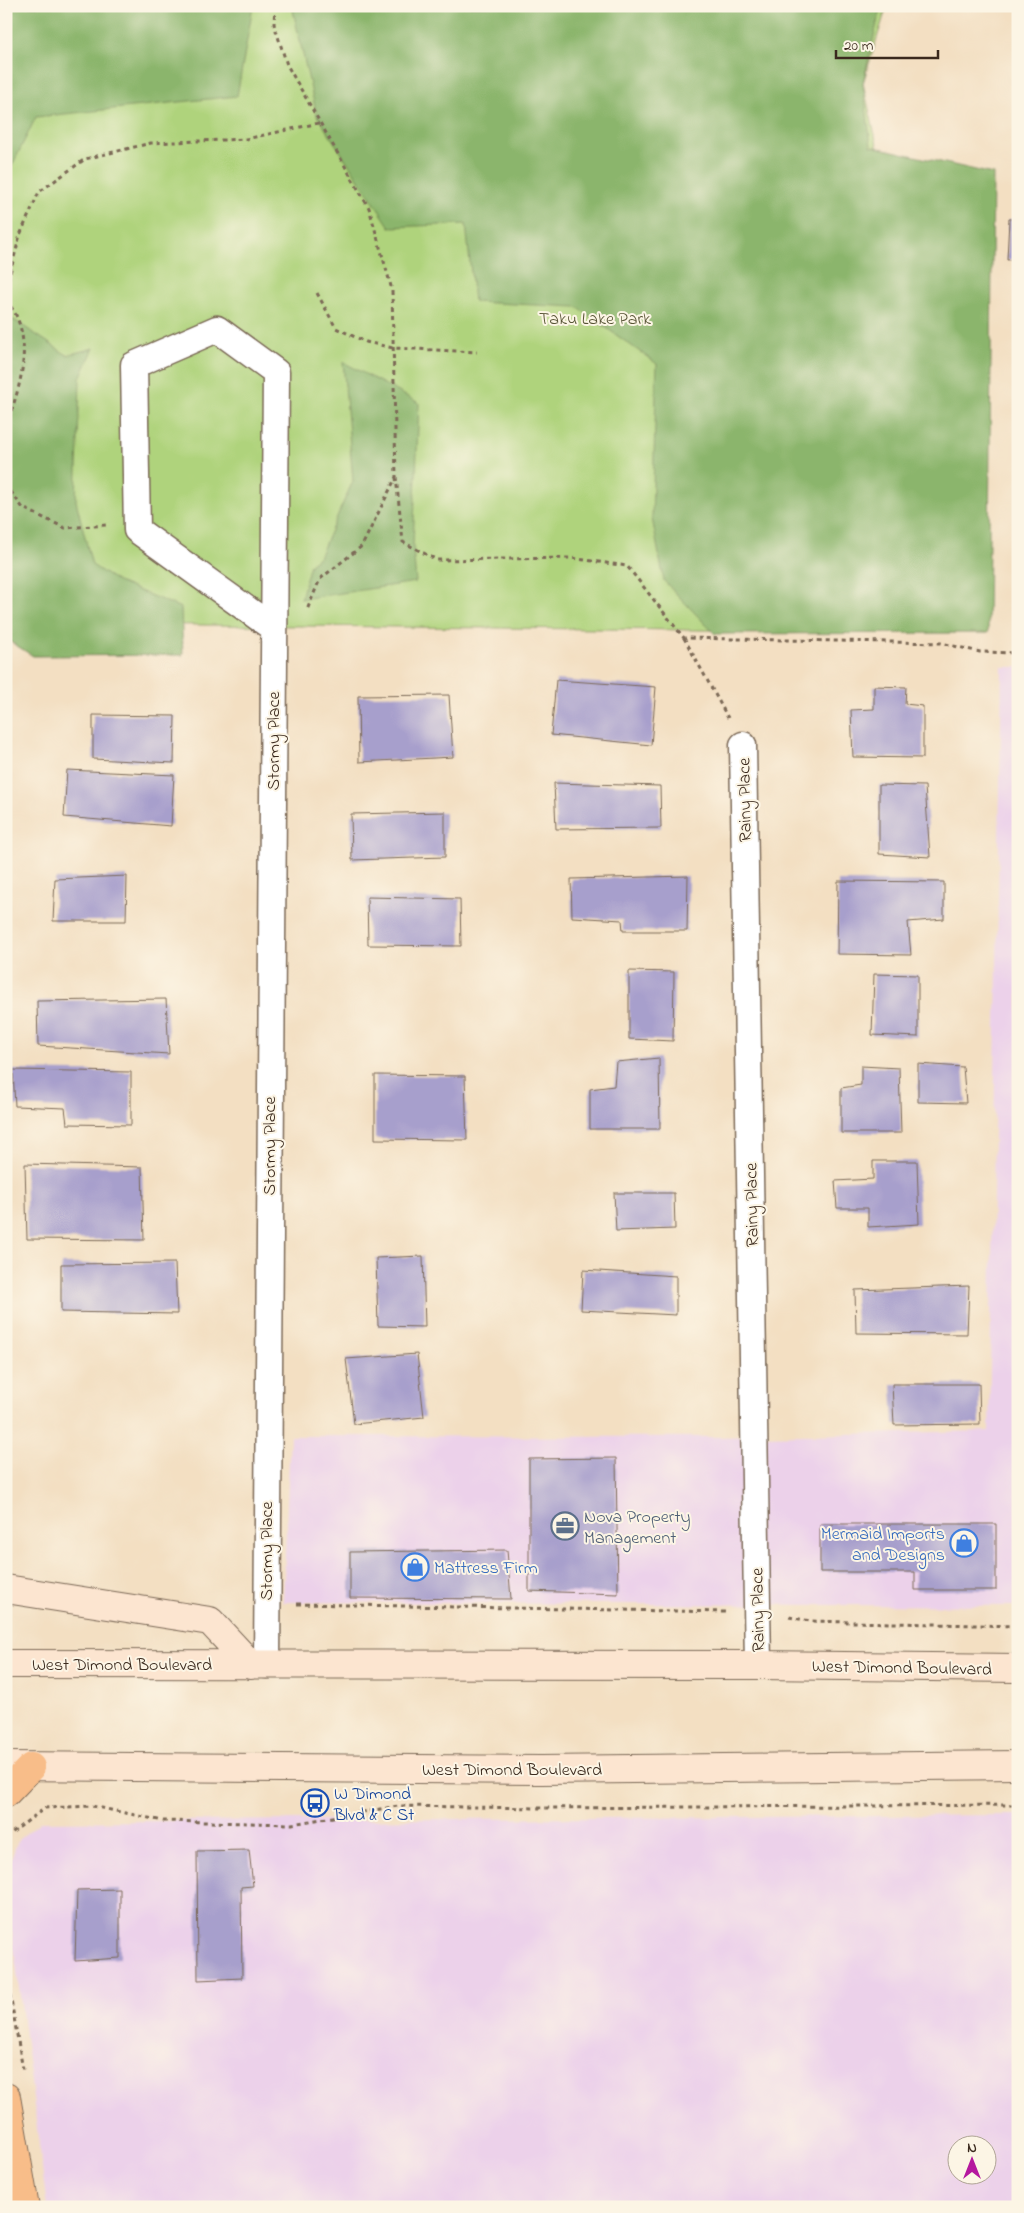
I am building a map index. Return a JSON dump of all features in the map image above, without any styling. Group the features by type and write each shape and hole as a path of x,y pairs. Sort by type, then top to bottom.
{"main road":[{"path":"6,1589 210,1621 259,1665"},
{"name":"West Dimond Boulevard","path":"6,1664 758,1665 1018,1668"},
{"name":"West Dimond Boulevard","path":"18,1766 541,1770 1018,1765"},
{"path":"6,1793 18,1766"},
{"path":"6,2097 25,2207"}],"street":[{"name":"Stormy Place","path":"137,530 134,366 217,329 276,372 259,1665"},
{"path":"137,530 273,628"},
{"name":"Rainy Place","path":"743,744 758,1665"}],"path":[{"path":"275,6 274,24 287,65 369,208 392,290 396,477 403,542 437,560 570,558 627,566 684,638 743,744"},
{"path":"6,288 20,235 40,192 85,159 151,143 246,139 319,123"},
{"path":"317,293 336,328 366,342 393,348 477,352"},
{"path":"6,300 18,320 24,353 16,398 6,426"},
{"path":"306,613 320,579 362,546 396,477"},
{"path":"6,484 23,508 65,528 116,525 137,530"},
{"path":"684,638 941,643 980,652 1018,653"},
{"path":"315,1605 688,1612 758,1611 810,1621 1018,1626"},
{"path":"6,1837 45,1808 82,1806 92,1806 163,1821 292,1824 398,1806 560,1808 1018,1805"}],"shaded area":[{"path":"1002,667 1018,667 1018,1606 283,1602 290,1436 717,1437 989,1431"},
{"path":"1018,1815 1018,2207 47,2207 6,1886 6,1874 18,1840 40,1822"}],"green space":[{"name":"Taku Lake Park","path":"6,6 887,6 863,83 988,633 6,623"},
{"path":"6,6 253,6 237,96 36,117 6,178"},
{"path":"292,6 881,6 863,83 871,146 993,174 988,633 715,634 664,581 652,518 657,364 577,307 474,302 466,224 390,227 317,116"},
{"path":"14,320 67,355 94,348 80,378 76,501 92,565 118,582 181,608 183,655 33,656 6,639 6,321"},
{"path":"343,362 419,403 413,546 416,582 301,599 310,564 319,557 353,481"}],"building":[{"path":"1009,219 1018,219 1018,259 1007,260"},
{"path":"556,680 656,687 651,745 551,735"},
{"path":"874,686 906,687 905,704 923,706 923,758 853,757 851,710 874,709"},
{"path":"449,695 453,757 359,762 358,696"},
{"path":"93,715 175,716 174,763 93,759"},
{"path":"67,770 174,775 171,826 64,817"},
{"path":"554,783 660,786 661,828 556,829"},
{"path":"879,785 925,786 930,857 879,854"},
{"path":"445,812 445,857 352,860 351,814"},
{"path":"127,876 126,921 53,921 55,879"},
{"path":"688,876 687,931 623,931 622,920 572,917 571,879"},
{"path":"838,881 944,882 944,919 908,922 911,955 837,954"},
{"path":"367,897 460,899 461,946 368,945"},
{"path":"629,971 674,972 673,1041 629,1039"},
{"path":"874,974 918,975 918,1037 872,1035"},
{"path":"166,999 169,1054 38,1046 37,1001"},
{"path":"659,1058 660,1129 590,1129 590,1089 614,1086 616,1062"},
{"path":"918,1064 963,1067 966,1103 918,1102"},
{"path":"861,1066 899,1068 901,1133 841,1133 841,1088 861,1085"},
{"path":"13,1070 131,1072 131,1125 67,1124 65,1108 15,1106"},
{"path":"375,1075 465,1076 467,1140 375,1139"},
{"path":"873,1161 917,1161 919,1224 868,1227 868,1208 837,1208 835,1181 873,1179"},
{"path":"25,1164 142,1167 144,1240 27,1239"},
{"path":"614,1193 674,1193 675,1229 616,1231"},
{"path":"423,1256 425,1327 378,1326 376,1258"},
{"path":"175,1263 177,1314 61,1312 61,1264"},
{"path":"583,1270 676,1276 676,1315 581,1310"},
{"path":"969,1286 967,1334 856,1333 855,1290"},
{"path":"417,1354 424,1417 354,1424 346,1359"},
{"path":"892,1384 979,1384 980,1424 894,1425"},
{"path":"616,1458 618,1594 529,1591 529,1459"},
{"path":"820,1524 996,1524 996,1590 915,1590 915,1572 820,1572"},
{"path":"507,1550 511,1599 350,1598 350,1552"},
{"path":"249,1850 253,1886 241,1887 242,1978 198,1980 197,1851"},
{"path":"120,1889 120,1958 75,1961 77,1890"}],"place":[{"name":"Nova Property Management","path":"565,1526"},
{"name":"Mermaid Imports and Designs","path":"964,1543"},
{"name":"Mattress Firm","path":"415,1567"},
{"name":"W Dimond Blvd & C St","path":"315,1803"}]}
